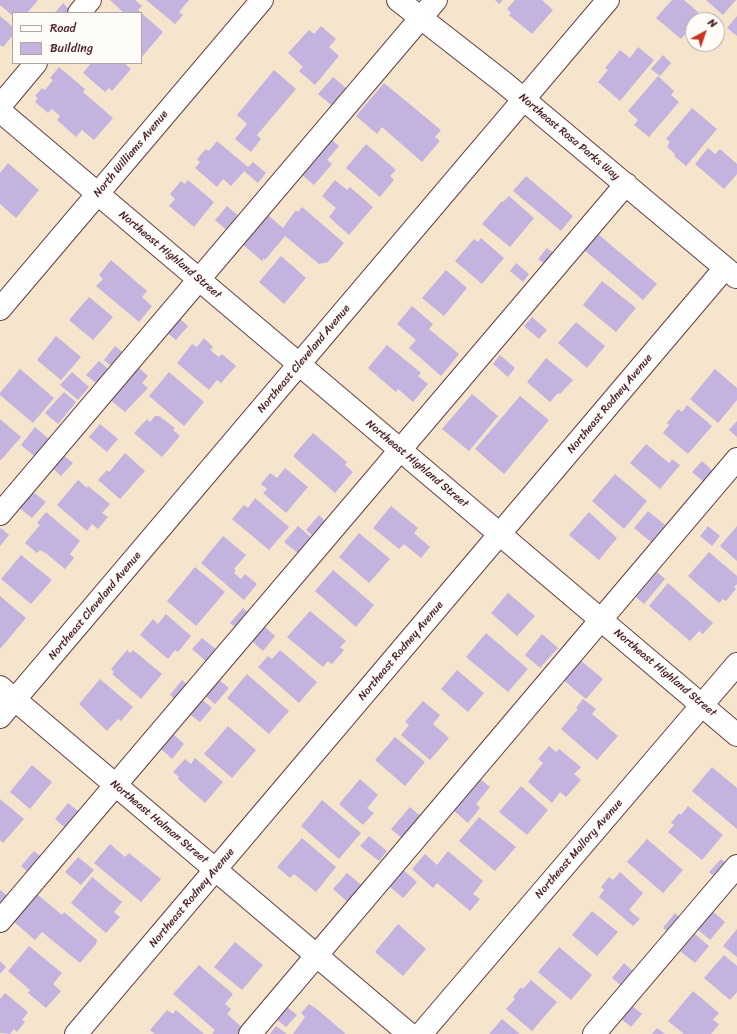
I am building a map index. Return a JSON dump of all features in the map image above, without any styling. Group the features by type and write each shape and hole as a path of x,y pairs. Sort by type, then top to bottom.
{"street":[{"path":"80,12 90,0"},
{"name":"North Williams Avenue","path":"0,309 262,0"},
{"name":"Northeast Rosa Parks Way","path":"398,0 524,99 731,272"},
{"path":"0,514 436,0"},
{"name":"Northeast Cleveland Avenue","path":"0,717 7,693 299,365 608,0"},
{"path":"0,106 35,64"},
{"name":"Northeast Highland Street","path":"0,111 737,735"},
{"path":"0,921 399,449 626,184"},
{"name":"Northeast Rodney Avenue","path":"76,1034 500,534 731,272"},
{"path":"250,1034 737,459"},
{"name":"Northeast Mallory Avenue","path":"421,1034 737,664"},
{"name":"Northeast Holman Street","path":"7,693 409,1034"},
{"path":"594,1034 737,866"}],"building":[{"path":"0,0 38,0 28,12 12,12 12,15 0,5"},
{"path":"110,0 135,0 142,6 138,10 140,12 123,12"},
{"path":"146,0 189,0 179,12 183,15 175,24"},
{"path":"495,0 503,0 499,4"},
{"path":"515,0 542,0 553,10 532,34 509,15 511,13 507,9"},
{"path":"672,0 684,0 698,12 685,12 685,34 681,39 656,18"},
{"path":"706,0 736,0 725,13 720,12"},
{"path":"63,3 72,12 56,12"},
{"path":"142,14 163,32 142,57"},
{"path":"0,16 12,26 12,36 3,47 0,45"},
{"path":"737,16 737,36 727,28"},
{"path":"321,26 336,39 329,47 339,56 315,85 299,71 303,67 288,53 309,30 314,34"},
{"path":"638,47 654,60 620,101 598,82 608,70 605,68 620,50 630,58"},
{"path":"663,55 671,63 660,76 651,69"},
{"path":"90,64 125,64 131,69 112,91 109,88 105,92 83,73"},
{"path":"59,67 85,89 83,92 113,118 94,140 82,130 76,137 57,120 60,116 52,109 48,113 35,102 38,98 35,96 42,88 45,90 53,80 50,78"},
{"path":"274,70 296,89 257,135 261,139 251,152 235,139 247,124 237,115"},
{"path":"658,76 674,91 671,95 679,102 649,137 634,125 638,120 628,111"},
{"path":"333,77 351,92 337,110 318,94"},
{"path":"384,83 441,130 435,137 440,141 422,162 382,127 377,134 356,116"},
{"path":"692,108 717,129 686,166 674,156 675,154 667,147 670,142 666,139"},
{"path":"330,138 339,146 327,160 332,164 314,185 300,173"},
{"path":"217,141 248,167 231,186 223,179 217,187 195,168 200,162 197,159 206,149 209,151"},
{"path":"366,144 396,170 390,176 394,180 380,197 346,168"},
{"path":"708,148 715,154 720,149 737,164 737,174 724,189 695,164"},
{"path":"253,162 266,173 258,183 244,171"},
{"path":"8,163 39,190 16,218 0,204 0,173"},
{"path":"526,176 573,216 561,231 513,191"},
{"path":"188,180 214,202 194,227 169,206 175,199 170,194 181,181 185,184"},
{"path":"335,180 347,190 350,187 373,207 349,235 329,217 336,208 322,196"},
{"path":"509,196 534,218 510,247 482,224 502,201 503,202"},
{"path":"227,206 242,219 230,233 215,220"},
{"path":"302,207 344,243 328,262 319,264 285,236 265,260 264,258 262,261 241,243 268,215 283,228 296,210 298,212"},
{"path":"598,234 657,284 643,300 584,250"},
{"path":"481,238 504,258 482,284 455,261 474,239 478,242"},
{"path":"547,248 555,254 546,265 538,259"},
{"path":"281,256 306,278 284,304 259,282"},
{"path":"111,260 147,291 142,297 152,306 139,322 96,286 103,279 99,275"},
{"path":"516,263 529,274 523,282 510,271"},
{"path":"446,270 467,288 444,316 422,298"},
{"path":"602,281 636,308 616,332 583,305"},
{"path":"89,297 113,317 93,340 69,320"},
{"path":"412,306 433,324 429,329 459,354 441,376 409,348 416,340 397,324"},
{"path":"532,317 547,330 539,339 524,326"},
{"path":"179,318 188,326 176,340 166,332"},
{"path":"576,322 605,346 587,368 558,343"},
{"path":"56,336 81,357 61,380 37,360"},
{"path":"204,338 213,347 210,350 219,357 222,354 236,366 221,383 217,380 209,390 177,363 192,344 197,347"},
{"path":"387,345 421,373 418,376 428,384 413,402 398,389 396,392 368,368"},
{"path":"115,346 125,354 113,368 104,360"},
{"path":"500,355 515,368 508,377 493,364"},
{"path":"546,358 573,380 550,402 527,382"},
{"path":"99,361 113,373 101,387 86,375"},
{"path":"137,366 148,376 142,383 148,388 125,412 109,399"},
{"path":"20,369 54,398 33,423 0,395 0,393"},
{"path":"715,369 737,388 737,400 718,423 690,399"},
{"path":"72,372 89,387 78,400 60,385"},
{"path":"169,372 204,402 184,426 149,396"},
{"path":"64,392 76,402 58,424 45,413"},
{"path":"472,394 498,416 469,451 442,429"},
{"path":"520,396 549,420 504,474 475,449"},
{"path":"687,405 712,426 688,454 663,433 669,425 667,423 678,409 682,412"},
{"path":"155,416 159,416 175,428 173,430 180,436 162,457 134,433 147,419 150,422"},
{"path":"0,419 21,437 1,460 0,459"},
{"path":"737,421 737,437 729,430"},
{"path":"100,424 118,439 107,452 89,437"},
{"path":"35,427 54,443 39,460 21,445"},
{"path":"313,433 347,462 345,465 353,472 335,493 293,456"},
{"path":"646,444 669,463 672,459 680,465 660,489 630,463"},
{"path":"125,453 145,471 120,499 98,480 107,470 109,472"},
{"path":"62,454 73,463 61,476 51,467"},
{"path":"702,461 714,472 705,483 692,472"},
{"path":"285,468 308,487 286,513 263,493 267,489 261,484 270,473 277,478"},
{"path":"615,474 647,501 624,529 592,501"},
{"path":"78,480 110,504 102,513 108,517 98,529 92,524 87,531 57,505"},
{"path":"32,491 46,502 32,518 18,507"},
{"path":"255,498 289,527 269,550 232,519 244,505 248,508"},
{"path":"391,506 418,528 414,533 430,547 421,558 404,544 399,549 373,528"},
{"path":"648,511 665,525 651,542 634,528"},
{"path":"46,512 80,541 70,554 74,558 65,569 47,554 40,550 37,553 25,543 40,525 37,523"},
{"path":"589,512 617,538 599,560 569,535"},
{"path":"319,515 329,525 317,540 306,530"},
{"path":"298,526 313,539 299,554 284,542"},
{"path":"708,526 720,536 712,546 700,536"},
{"path":"737,526 737,561 720,546"},
{"path":"1,528 9,535 0,546 0,529"},
{"path":"359,533 390,559 369,583 339,557"},
{"path":"223,536 246,555 234,569 236,571 234,573 241,579 245,574 257,584 244,600 201,563"},
{"path":"709,552 737,576 737,584 734,587 736,589 726,601 723,599 719,603 688,576"},
{"path":"21,555 52,580 31,604 1,579"},
{"path":"195,567 225,592 196,626 167,601"},
{"path":"333,570 374,605 356,627 315,591"},
{"path":"657,572 665,579 644,604 636,597"},
{"path":"668,583 713,623 703,634 699,631 690,641 649,606"},
{"path":"508,593 535,616 517,636 491,613"},
{"path":"0,596 26,618 0,649"},
{"path":"243,608 252,616 239,630 230,623"},
{"path":"310,611 346,641 340,647 344,650 332,664 328,661 323,667 287,637"},
{"path":"166,614 191,636 178,652 175,650 168,659 140,635 153,619 158,624"},
{"path":"264,626 275,636 263,651 252,641"},
{"path":"486,633 528,669 508,692 466,657"},
{"path":"542,634 558,648 540,668 525,655"},
{"path":"202,638 217,650 207,662 192,649"},
{"path":"127,650 130,653 133,650 162,674 141,699 112,674 114,672 111,669"},
{"path":"280,650 317,682 299,703 258,667 268,656 272,659"},
{"path":"579,659 603,679 586,699 562,679"},
{"path":"457,670 484,693 468,712 441,689"},
{"path":"247,674 289,711 269,734 227,698"},
{"path":"217,678 229,688 215,704 203,694"},
{"path":"100,679 133,707 121,721 118,719 107,731 79,704"},
{"path":"182,680 191,688 178,702 170,695"},
{"path":"199,697 212,708 200,722 187,712"},
{"path":"583,699 596,709 592,714 618,736 597,760 561,729 578,709 576,708"},
{"path":"423,701 440,715 433,724 449,738 430,760 401,735 409,725 405,722"},
{"path":"228,726 256,750 232,778 204,754"},
{"path":"172,733 184,744 172,759 160,748"},
{"path":"395,737 425,762 405,786 375,760"},
{"path":"549,746 556,752 559,749 581,767 574,774 581,780 566,797 560,792 552,803 528,782 543,763 538,759"},
{"path":"195,758 223,782 205,803 178,779 179,777 173,772 185,759 191,764"},
{"path":"32,765 52,782 30,809 10,792"},
{"path":"712,767 737,788 737,829 692,791"},
{"path":"360,779 378,795 367,808 374,813 363,825 339,804"},
{"path":"480,779 490,787 476,804 480,808 468,823 453,810"},
{"path":"521,786 548,810 527,835 499,812"},
{"path":"0,799 24,819 3,843 0,840"},
{"path":"322,800 361,833 339,859 301,826"},
{"path":"68,803 83,815 69,831 55,819"},
{"path":"688,806 723,835 702,860 668,832 674,825 671,823 679,813 681,815"},
{"path":"410,807 424,819 405,841 391,829"},
{"path":"479,817 516,847 495,871 459,841"},
{"path":"369,836 387,851 379,861 360,846"},
{"path":"302,838 336,867 316,892 294,874 290,878 277,867"},
{"path":"647,839 683,870 663,893 627,862"},
{"path":"110,844 125,857 129,853 161,879 141,902 94,863"},
{"path":"34,851 44,859 31,875 21,866"},
{"path":"448,851 483,881 473,894 480,899 470,911 437,883 433,888 412,869 425,854 437,865"},
{"path":"78,857 94,870 81,885 65,872"},
{"path":"721,859 729,866 718,880 709,872"},
{"path":"402,869 417,882 403,898 388,885"},
{"path":"620,872 643,893 629,910 640,919 633,926 599,897 604,890 601,887 609,877 613,880"},
{"path":"347,873 364,887 350,904 333,889"},
{"path":"92,877 122,902 114,912 120,917 106,933 71,903"},
{"path":"0,890 11,899 0,913"},
{"path":"37,894 62,915 64,912 97,940 96,944 80,963 42,932 35,940 13,921"},
{"path":"711,910 725,922 710,940 696,928"},
{"path":"592,911 618,932 597,956 572,935"},
{"path":"675,913 682,920 670,934 663,928"},
{"path":"398,924 426,949 403,976 375,952"},
{"path":"737,929 737,957 723,946"},
{"path":"695,934 709,946 695,963 680,951"},
{"path":"235,942 263,965 242,990 214,967"},
{"path":"29,946 62,973 53,984 61,991 46,1008 28,993 30,990 8,971"},
{"path":"559,947 592,975 571,1000 538,972"},
{"path":"724,955 737,966 737,992 730,1000 704,978"},
{"path":"0,961 6,967 0,974"},
{"path":"624,963 637,975 625,989 612,978"},
{"path":"199,965 233,994 225,1004 231,1009 227,1014 245,1030 242,1034 212,1033 215,1030 173,994"},
{"path":"531,980 557,1002 532,1031 506,1009 515,999 513,997 521,987 523,989"},
{"path":"693,991 719,1013 713,1020 719,1024 711,1034 684,1034 668,1021"},
{"path":"5,993 28,1012 22,1020 25,1022 17,1032 14,1029 10,1034 0,1033 0,999"},
{"path":"309,1004 346,1034 293,1034 305,1017 301,1013"},
{"path":"631,1005 642,1014 631,1027 620,1018"},
{"path":"287,1007 297,1015 286,1027 276,1019"},
{"path":"167,1010 173,1014 176,1010 204,1034 155,1034 150,1030"},
{"path":"502,1019 520,1034 489,1034"},
{"path":"276,1026 287,1034 270,1034"},
{"path":"657,1028 665,1034 652,1034"}]}
